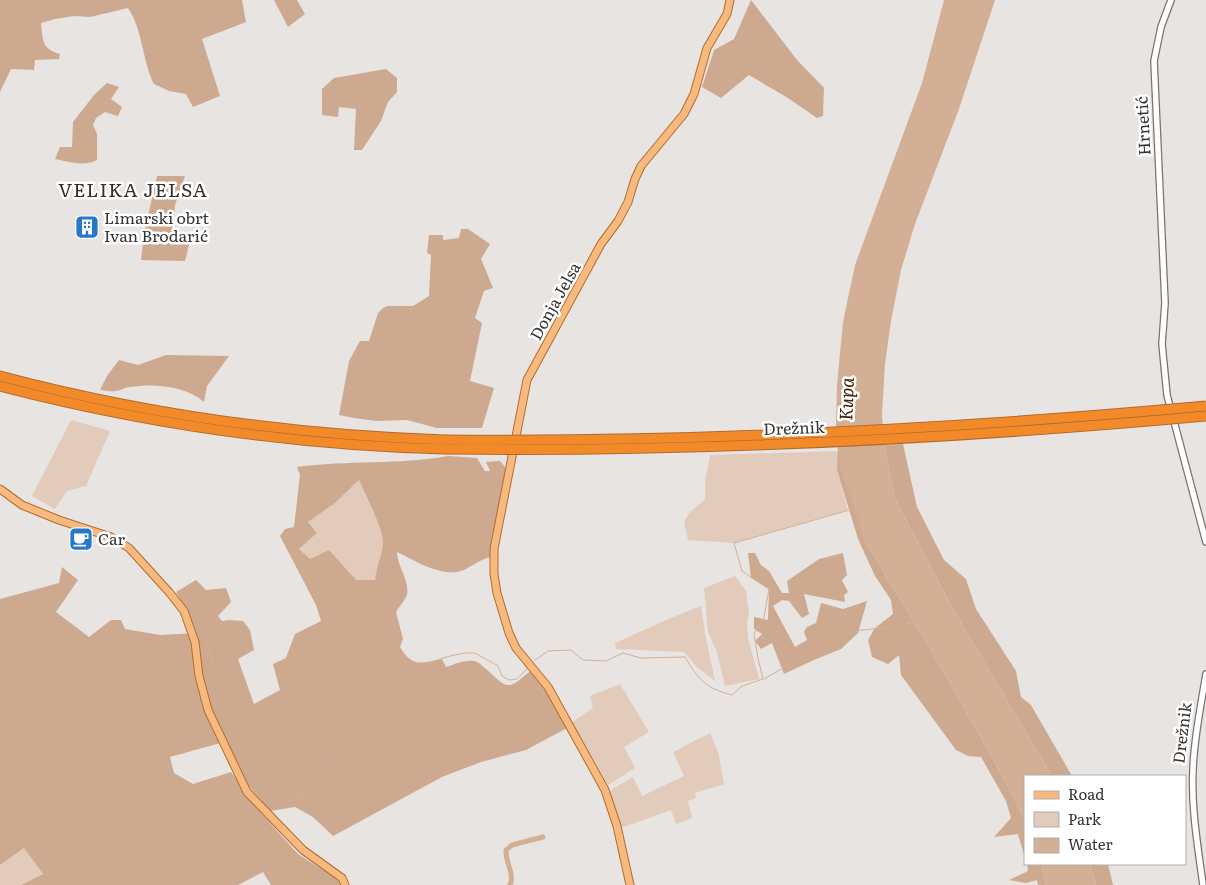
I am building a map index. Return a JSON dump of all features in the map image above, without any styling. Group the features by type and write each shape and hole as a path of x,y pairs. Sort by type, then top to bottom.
{"highway":[{"path":"0,376 89,398 191,418 342,435 445,444"},
{"path":"0,386 104,411 221,431 334,444 445,444"},
{"name":"Drežnik","path":"445,444 798,434 978,425 1206,406"},
{"name":"Drežnik","path":"445,444 630,448 806,443 1007,432 1206,416"}],"main road":[{"name":"Donja Jelsa","path":"630,885 617,826 605,790 548,688 514,644 505,622 497,593 494,556 527,380 601,244 624,208 641,166 684,114 694,94 707,48 727,14 730,0"},
{"path":"0,489 22,506 110,537 129,548 169,592 184,611 195,642 199,676 208,710 247,792 303,850 342,878 345,885"}],"street":[{"name":"Hrnetić","path":"1171,0 1161,27 1154,61 1165,303 1162,344 1167,395 1206,542"},
{"name":"Drežnik","path":"1203,885 1194,814 1193,770 1199,711 1206,674"}],"green space":[{"path":"71,420 110,431 86,486 67,491 55,509 32,496"},
{"path":"838,451 837,470 848,510 734,543 688,540 684,522 690,512 705,499 705,481 710,455"},
{"path":"359,480 380,529 383,542 375,580 356,581 329,550 310,559 299,549 317,533 308,522 335,503"},
{"path":"735,576 746,591 749,614 747,622 748,638 759,679 725,686 717,652 708,632 704,588"},
{"path":"701,606 715,681 697,667 684,652 616,649 615,643"},
{"path":"620,684 649,732 624,747 635,768 608,785 572,722 593,708 590,696"},
{"path":"710,733 718,752 724,784 695,793 696,798 688,801 692,818 676,824 671,810 621,828 610,794 612,789 633,777 642,796 684,776 673,752"},
{"path":"24,848 43,874 21,885 0,885 0,865"}],"shaded area":[{"path":"0,0 242,0 246,22 202,39 220,96 193,107 186,94 169,91 154,84 137,26 128,8 90,17 74,16 41,23 44,43 50,50 60,54 59,59 35,60 34,70 11,69 0,92"},
{"path":"274,0 297,0 305,14 288,27"},
{"path":"751,0 797,60 824,88 823,116 817,118 749,75 721,98 702,87 714,50 734,39"},
{"path":"386,69 397,78 397,92 388,102 381,121 362,150 354,150 356,109 339,107 338,117 322,115 322,89 334,78"},
{"path":"107,83 119,87 111,99 122,107 118,116 105,112 96,118 93,125 97,134 97,160 82,164 55,159 60,147 72,147 73,122 94,95"},
{"path":"157,176 185,176 175,205 172,232 191,237 185,261 141,260 144,234"},
{"path":"461,229 468,229 490,244 481,259 493,288 484,291 475,318 482,323 470,381 494,388 482,428 437,428 407,420 376,421 339,415 349,361 360,341 369,341 378,313 388,306 413,306 429,296 431,255 427,253 429,235 443,235 443,240 459,238"},
{"path":"166,355 229,356 207,386 204,402 188,392 169,387 148,385 113,391 100,390 107,376 119,360 138,365"},
{"path":"903,444 917,507 944,560 966,579 976,609 1016,671 1021,697 1031,705 1071,775 1051,775 954,611 895,499 884,445"},
{"path":"838,445 865,541 931,650 997,766 1024,818 1024,855 1018,834 994,837 1011,818 1006,801 981,757 968,756 956,750 901,675 899,655 888,664 872,657 868,640 875,628 893,614 891,600 875,576 858,539 837,470"},
{"path":"448,456 477,458 485,471 490,471 486,462 500,461 508,470 492,557 464,570 447,572 420,564 397,552 407,584 407,595 396,612 403,639 400,647 409,658 418,662 442,659 446,667 466,661 477,662 503,684 507,685 512,685 530,671 547,691 567,728 526,750 481,762 442,777 333,836 313,817 295,807 270,811 243,779 224,742 170,757 174,773 193,784 231,772 261,813 298,854 334,877 342,885 271,885 263,872 238,885 21,885 43,874 24,848 0,865 0,599 59,583 62,567 78,580 56,612 89,637 111,620 121,620 125,629 160,635 196,633 190,615 176,592 196,580 206,590 226,588 231,602 218,616 222,621 243,621 250,630 254,650 238,659 254,704 280,690 273,664 286,658 295,634 321,621 316,605 280,536 285,529 294,527 300,475 297,467 429,459","holes":["359,480 377,520 383,542 375,580 356,580 329,550 310,559 299,549 317,533 308,522 335,503"]},
{"path":"748,553 755,553 761,565 769,571 782,593 789,593 787,581 819,559 843,553 847,575 842,580 848,592 844,595 845,602 804,594 809,614 802,618 789,601 782,600 773,606 795,647 807,640 804,632 807,627 816,623 821,603 843,609 867,601 858,633 841,649 784,674 772,643 761,649 755,641 762,634 754,629 754,617 768,620 769,589 751,578"},
{"path":"1027,865 1041,865 1046,885 1038,885 1037,880 1026,883 1009,880 1028,871"},
{"path":"1090,865 1108,865 1113,885 1096,885"}],"water":[{"name":"Kupa","path":"944,0 995,0 959,109 915,224 901,270 885,364 882,415 884,445 895,499 954,611 1051,775 1024,775 1024,818 997,766 931,650 865,541 840,467 836,426 837,385 843,322 855,265 922,83"},
{"path":"1041,865 1090,865 1096,885 1046,885"}],"waterway":[{"path":"535,660 548,651 571,650 583,660 606,661 623,653 641,658 685,657 694,672 704,682 715,689 732,695 742,686 763,679 754,634 764,617 769,589 742,571 734,543 853,509"},
{"path":"764,679 802,657 854,631 900,626 915,621"},
{"path":"203,629 216,676 243,744 255,765 287,801 299,798 355,718 388,685 416,667 450,656 475,653 498,666 502,676 509,680 517,679 528,668"},
{"path":"510,885 511,872 506,850 512,845 543,837"}],"place":[{"name":"Limarski obrt Ivan Brodarić","path":"87,227"},
{"name":"Car","path":"81,539"}],"district":[{"name":"VELIKA JELSA","path":"133,190"}]}
